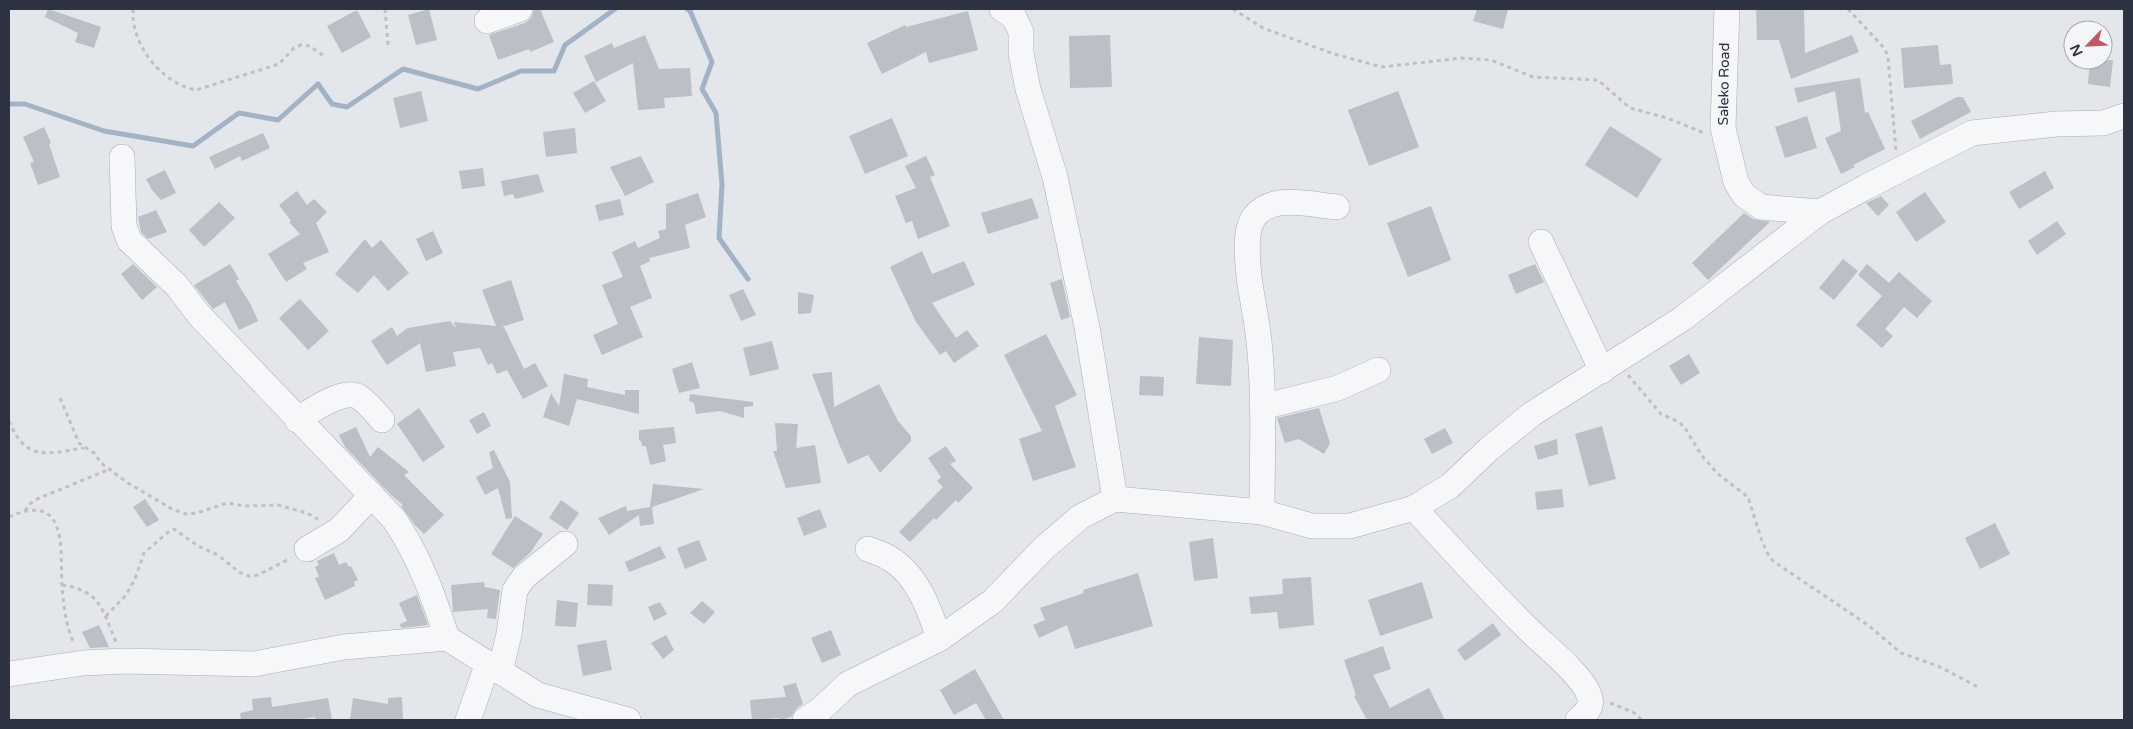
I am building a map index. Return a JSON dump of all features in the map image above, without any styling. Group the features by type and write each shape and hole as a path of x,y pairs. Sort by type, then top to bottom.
{"street":[{"path":"487,21 520,9"},
{"path":"1002,9 1014,17 1022,32 1021,52 1028,88 1055,177 1087,327 1115,499"},
{"name":"Saleko Road","path":"1727,9 1723,128 1736,182 1744,195 1761,207 1820,212"},
{"path":"818,717 848,684 939,639 993,601 1043,549 1080,518 1115,499 1262,512 1312,526 1350,526 1414,508 1450,486 1489,449 1532,414 1682,319 1820,212 1972,133 2056,124 2102,123 2124,116"},
{"path":"122,157 124,226 129,240 176,286 199,316 394,519 412,546 426,576 447,638"},
{"path":"1262,512 1262,408 1259,342 1247,260 1248,234 1253,218 1264,208 1280,202 1337,207"},
{"path":"1540,242 1609,366"},
{"path":"1262,408 1338,388 1378,370"},
{"path":"297,420 320,404 354,394 382,420"},
{"path":"307,549 339,530 372,495"},
{"path":"1414,508 1524,625 1578,678 1589,693 1591,702 1589,709 1578,720"},
{"path":"468,720 494,667 516,590 524,577 546,562 565,544"},
{"path":"868,549 890,559 906,574 922,595 932,615 939,639"},
{"path":"9,674 83,663 125,661 254,664 344,646 447,638 538,695 628,720"}],"path":[{"path":"133,9 132,21 140,43 157,68 184,88 196,90 279,64 294,48 301,45 310,46 325,57"},
{"path":"385,9 388,45"},
{"path":"1233,9 1262,28 1334,54 1382,67 1462,58 1491,60 1533,77 1598,80 1630,108 1667,118 1704,133 1723,128"},
{"path":"1848,9 1885,49 1888,57 1897,171"},
{"path":"1609,366 1661,414 1679,422 1702,456 1718,474 1748,497 1762,541 1768,554 1774,561 1868,625 1901,653 1938,666 1978,687"},
{"path":"60,398 79,443 84,448 94,453 101,463 111,468 135,487 172,509 185,514 197,513 227,503 246,506 278,505 306,512 339,530"},
{"path":"9,421 20,442 35,452 48,454 84,448"},
{"path":"24,511 36,499 111,468"},
{"path":"9,518 24,511 32,509 41,510 57,526 61,538 64,614 70,634 83,663"},
{"path":"106,616 126,595 135,579 144,553 174,529 198,546 218,555 239,572 249,576 258,575 307,549"},
{"path":"62,585 79,588 88,592 106,616 125,661"},
{"path":"1589,693 1633,712 1642,720"}],"building":[{"path":"48,9 101,27 94,48 75,42 78,33 45,17"},
{"path":"429,9 437,40 416,45 408,15"},
{"path":"540,9 554,42 530,52 529,49 498,60 489,35 525,23 531,18 534,10"},
{"path":"1477,9 1508,9 1503,29 1473,21"},
{"path":"1756,9 1804,9 1805,53 1852,35 1859,52 1791,79 1779,40 1757,40"},
{"path":"357,10 371,37 342,53 327,26"},
{"path":"968,11 978,50 929,63 926,52 882,74 867,43 905,25 906,27"},
{"path":"645,35 659,69 690,68 692,96 664,98 665,108 638,110 633,63 596,82 584,56 612,43 614,48"},
{"path":"1110,35 1112,87 1070,88 1069,36"},
{"path":"1938,45 1940,65 1951,64 1953,84 1904,88 1901,48"},
{"path":"2089,70 2112,70 2110,87 2088,84"},
{"path":"1860,78 1865,113 1868,112 1885,149 1853,165 1855,167 1841,174 1825,138 1841,131 1835,91 1798,103 1794,88"},
{"path":"594,81 606,101 585,113 573,93"},
{"path":"421,91 428,121 400,128 393,98"},
{"path":"1398,91 1419,147 1369,166 1348,110"},
{"path":"1957,97 1963,97 1971,112 1920,139 1911,121"},
{"path":"1807,116 1817,148 1785,158 1775,127"},
{"path":"892,118 908,156 865,174 849,136"},
{"path":"1610,126 1662,159 1637,198 1585,165"},
{"path":"44,127 51,143 49,144 60,177 38,185 30,163 34,162 23,137"},
{"path":"575,128 577,153 546,157 543,132"},
{"path":"263,133 270,148 242,161 240,156 215,169 209,157"},
{"path":"641,156 654,182 625,196 610,167"},
{"path":"926,156 935,175 930,177 950,226 918,239 912,221 906,223 895,196 916,188 905,166"},
{"path":"483,168 485,186 462,189 459,171"},
{"path":"165,170 176,193 161,200 152,190 146,179"},
{"path":"2045,171 2054,188 2019,209 2009,192"},
{"path":"538,174 544,192 515,199 513,194 504,196 501,181"},
{"path":"297,191 307,205 314,199 327,212 316,223 329,252 303,263 307,269 286,282 268,254 300,234 289,222 291,221 279,205"},
{"path":"1925,192 1946,222 1916,242 1896,212"},
{"path":"698,193 706,217 685,225 690,248 649,258 650,261 640,266 652,298 630,307 643,337 602,355 593,335 618,324 602,285 623,277 612,252 635,241 638,248 660,238 658,231 666,229 666,204"},
{"path":"1881,196 1889,205 1878,216 1866,203"},
{"path":"1032,198 1039,218 988,234 981,213"},
{"path":"620,199 624,215 599,221 595,205"},
{"path":"219,202 235,218 204,247 189,230"},
{"path":"1431,206 1451,260 1408,277 1387,223"},
{"path":"156,210 167,232 148,239 141,232 138,217"},
{"path":"1744,213 1753,219 1770,222 1708,280 1692,263"},
{"path":"2057,221 2066,234 2037,255 2028,241"},
{"path":"433,231 443,253 426,261 416,239"},
{"path":"365,239 372,248 381,240 409,273 388,291 374,275 358,293 335,274"},
{"path":"922,251 932,274 964,261 975,285 932,303 956,338 967,330 979,346 954,363 946,351 940,355 916,322 890,267"},
{"path":"1843,259 1858,271 1834,300 1819,288"},
{"path":"133,264 157,287 142,300 121,274"},
{"path":"230,264 239,279 236,281 251,305 258,321 239,330 225,302 213,309 194,285"},
{"path":"1535,264 1544,282 1516,294 1508,275"},
{"path":"1867,264 1889,283 1899,272 1932,301 1917,318 1904,307 1885,329 1893,336 1882,348 1856,325 1882,296 1858,275"},
{"path":"1062,279 1070,317 1061,320 1050,283"},
{"path":"511,280 524,320 501,327 504,327 524,369 535,363 548,386 523,399 507,370 497,374 492,363 488,365 480,348 453,352 456,366 426,372 420,343 387,365 371,341 392,327 397,336 408,328 450,321 456,328 454,322 496,326 482,290"},
{"path":"743,289 756,315 741,321 729,295"},
{"path":"798,292 814,295 811,313 798,314"},
{"path":"300,299 329,331 308,350 279,318"},
{"path":"1046,334 1077,395 1055,406 1076,467 1033,481 1019,439 1042,431 1004,355"},
{"path":"1199,337 1233,340 1231,386 1196,384"},
{"path":"772,341 779,369 750,376 743,348"},
{"path":"1689,354 1700,373 1681,385 1669,366"},
{"path":"692,362 700,388 679,393 672,369"},
{"path":"832,372 834,407 879,384 898,421 911,436 911,441 880,473 868,455 848,464 812,374"},
{"path":"564,374 588,379 587,387 625,395 625,390 639,390 639,414 577,399 569,426 543,417 551,393 559,406"},
{"path":"1140,376 1164,377 1163,396 1139,395"},
{"path":"690,394 753,402 753,406 744,407 744,418 720,411 696,414 694,403 689,401"},
{"path":"419,408 445,447 423,462 397,424"},
{"path":"1319,408 1330,443 1324,454 1299,439 1285,443 1277,418"},
{"path":"484,412 491,426 477,434 469,420"},
{"path":"775,423 798,424 796,448 815,445 821,483 786,488 773,451 777,451"},
{"path":"1602,426 1616,479 1589,486 1575,434"},
{"path":"356,427 370,457 378,447 409,472 404,475 444,515 424,534 401,506 403,505 345,447 339,435"},
{"path":"674,427 676,443 663,445 666,461 650,465 646,446 642,446 639,440 639,430"},
{"path":"1445,428 1453,443 1432,454 1424,439"},
{"path":"1557,439 1558,454 1538,460 1534,446"},
{"path":"946,446 956,461 950,464 973,488 958,503 956,500 936,520 934,518 910,542 899,532 943,487 937,481 941,477 928,458"},
{"path":"494,450 510,482 512,518 506,519 498,488 485,495 476,477 493,468 489,452"},
{"path":"653,484 704,489 652,507 654,524 640,526 639,515 609,535 598,518 626,506 627,511 650,507"},
{"path":"1562,489 1564,507 1537,510 1535,492"},
{"path":"145,499 159,520 147,527 133,507"},
{"path":"561,500 579,513 567,530 549,518"},
{"path":"820,509 827,527 804,536 797,518"},
{"path":"515,516 543,534 530,553 513,568 491,554"},
{"path":"1995,523 2010,554 1980,569 1965,538"},
{"path":"1213,538 1218,578 1194,581 1189,542"},
{"path":"699,540 707,560 685,569 677,548"},
{"path":"660,546 666,558 629,572 625,562"},
{"path":"334,553 339,565 346,562 349,567 351,566 358,580 354,582 355,586 325,600 315,578 319,577 315,567 319,565 317,561"},
{"path":"1138,573 1153,626 1075,649 1067,625 1039,638 1033,625 1045,620 1040,608 1084,593 1083,590"},
{"path":"1311,577 1314,625 1279,629 1277,612 1251,614 1249,597 1283,594 1282,579"},
{"path":"484,582 485,587 500,590 496,619 487,618 488,609 453,612 451,585"},
{"path":"1422,582 1433,618 1380,636 1368,600"},
{"path":"588,584 613,585 612,606 587,605"},
{"path":"417,595 428,625 401,628 400,624 407,621 399,603"},
{"path":"557,600 578,603 576,627 555,626"},
{"path":"702,601 715,612 704,624 690,613"},
{"path":"660,602 667,614 654,621 648,607"},
{"path":"1493,623 1501,635 1465,661 1457,650"},
{"path":"99,625 109,647 90,648 82,632"},
{"path":"831,630 841,655 822,663 811,638"},
{"path":"666,635 674,650 663,659 651,643"},
{"path":"606,640 612,670 583,676 577,645"},
{"path":"1383,646 1391,669 1373,675 1390,708 1429,688 1445,720 1367,720 1354,696 1356,695 1344,660"},
{"path":"975,669 1004,720 986,720 976,703 954,715 940,690"},
{"path":"796,683 803,704 797,708 791,717 781,720 779,718 752,720 750,700 786,697 783,686"},
{"path":"271,697 272,707 328,698 332,720 316,720 315,717 294,720 241,720 240,713 253,710 252,699"},
{"path":"402,697 403,720 350,720 353,698 388,704 388,698"}],"waterway":[{"path":"9,104 25,104 104,131 193,146 239,113 278,120 318,84 332,104 347,107 403,69 478,89 521,71 554,71 565,45 615,9"},
{"path":"687,9 690,11 712,62 702,89 716,113 722,185 719,238 748,279"}]}
